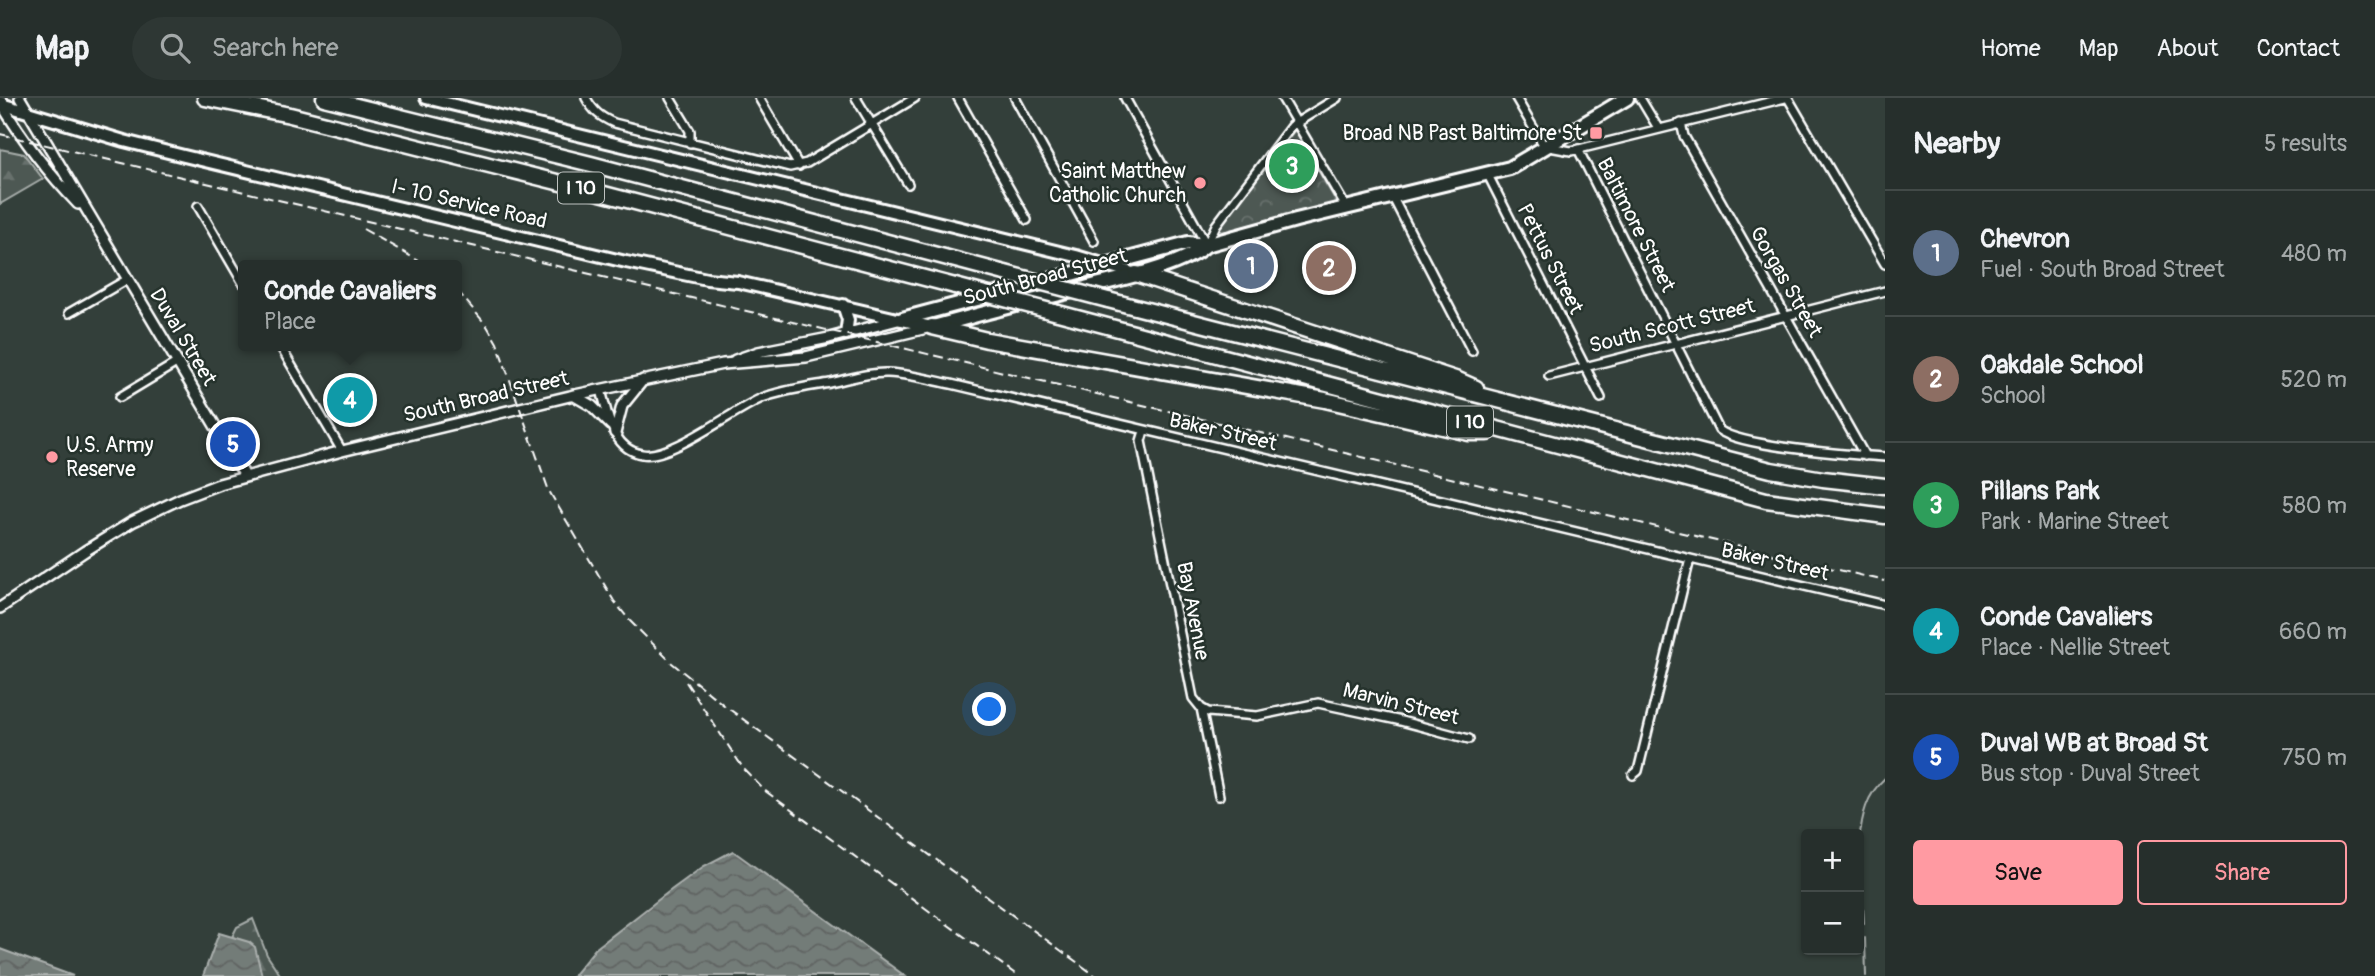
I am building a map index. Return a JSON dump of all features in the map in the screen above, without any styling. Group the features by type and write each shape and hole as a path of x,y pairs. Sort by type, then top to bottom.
{"highway":[{"name":"I 10","path":"205,98 290,115 585,189 1766,500 1885,516"},
{"name":"I 10","path":"324,98 617,171 1771,470 1885,486"},
{"path":"1136,274 1458,380 1515,405"},
{"path":"932,327 987,340 1325,400 1469,433 1507,432"}],"main road":[{"path":"426,98 1136,274"},
{"name":"South Broad Street","path":"902,319 1188,243 1206,245 1510,167 1627,98"},
{"name":"I- 10 Service Road","path":"0,103 173,153 626,261 707,279 738,282 932,327"},
{"name":"South Broad Street","path":"932,327 1136,274 1181,260 1197,253 1206,245"},
{"path":"843,305 848,320 846,334"}],"street":[{"name":"Duval Street","path":"20,98 246,476"},
{"path":"586,98 601,118 780,166 807,163 915,98"},
{"path":"670,98 690,131 690,143"},
{"path":"759,98 799,166"},
{"path":"856,98 908,184"},
{"path":"958,98 1027,220"},
{"path":"1016,98 1094,240"},
{"path":"1282,98 1346,207"},
{"path":"1206,245 1216,225 1291,126 1337,98"},
{"path":"1517,98 1544,146 1571,150 1786,98 1885,264"},
{"path":"1640,98 1658,128"},
{"path":"1127,99 1206,245"},
{"name":"Duval Street","path":"0,103 53,178 89,215"},
{"name":"Gorgas Street","path":"1681,123 1684,136 1865,456"},
{"name":"Baltimore Street","path":"1578,149 1719,430 1724,434 1756,441 1865,456"},
{"name":"Pettus Street","path":"1487,173 1601,398"},
{"path":"1392,196 1472,351"},
{"path":"198,206 238,274"},
{"path":"69,313 128,279"},
{"name":"South Scott Street","path":"1549,376 1885,291"},
{"name":"South Broad Street","path":"723,364 758,352 846,334 902,319"},
{"name":"South Broad Street","path":"0,608 132,522 195,493 246,476 573,395 723,364 806,358 932,327"},
{"path":"283,351 342,451"},
{"path":"120,397 178,362"},
{"name":"Baker Street","path":"613,429 624,445 633,451 653,454 676,445 763,398 887,373 951,384 1885,605"},
{"path":"613,429 622,406 643,380"},
{"path":"601,390 613,429"},
{"path":"573,395 592,406 613,429"},
{"name":"Bay Avenue","path":"1144,431 1141,441 1190,685 1193,698 1201,708 1219,796"},
{"path":"1865,456 1885,457"},
{"path":"1633,775 1638,771 1690,559"},
{"name":"Marvin Street","path":"1201,708 1208,712 1257,716 1318,703 1469,739"}],"green space":[{"path":"1295,130 1337,203 1223,232 1220,230 1220,226"},
{"path":"0,149 24,154 43,179 0,204"},
{"path":"253,919 267,955 281,976 262,976 255,950 232,937 237,927"}],"water":[{"path":"733,851 905,976 573,976 595,949 704,866"},
{"path":"219,933 249,942 255,947 262,976 203,976"},
{"path":"0,949 73,976 0,976"}],"waterway":[{"path":"1861,829 1866,806 1885,778"},
{"path":"1865,938 1866,976"}],"railway":[{"path":"0,134 1885,581"},
{"path":"363,229 417,260"},
{"path":"462,296 487,326 497,343 549,491 614,601 630,621 672,663 725,706 1096,976"},
{"path":"686,682 743,768 764,790 1018,976"}],"place":[{"name":"Broad NB Past Baltimore St","path":"1596,133"},
{"name":"Pillans Park","path":"1292,166"},
{"name":"Saint Matthew Catholic Church","path":"1200,183"},
{"name":"Chevron","path":"1251,266"},
{"name":"Oakdale School","path":"1329,268"},
{"name":"Conde Cavaliers","path":"350,400"},
{"name":"Duval WB at Broad St","path":"233,444"},
{"name":"U.S. Army Reserve","path":"52,457"}]}
